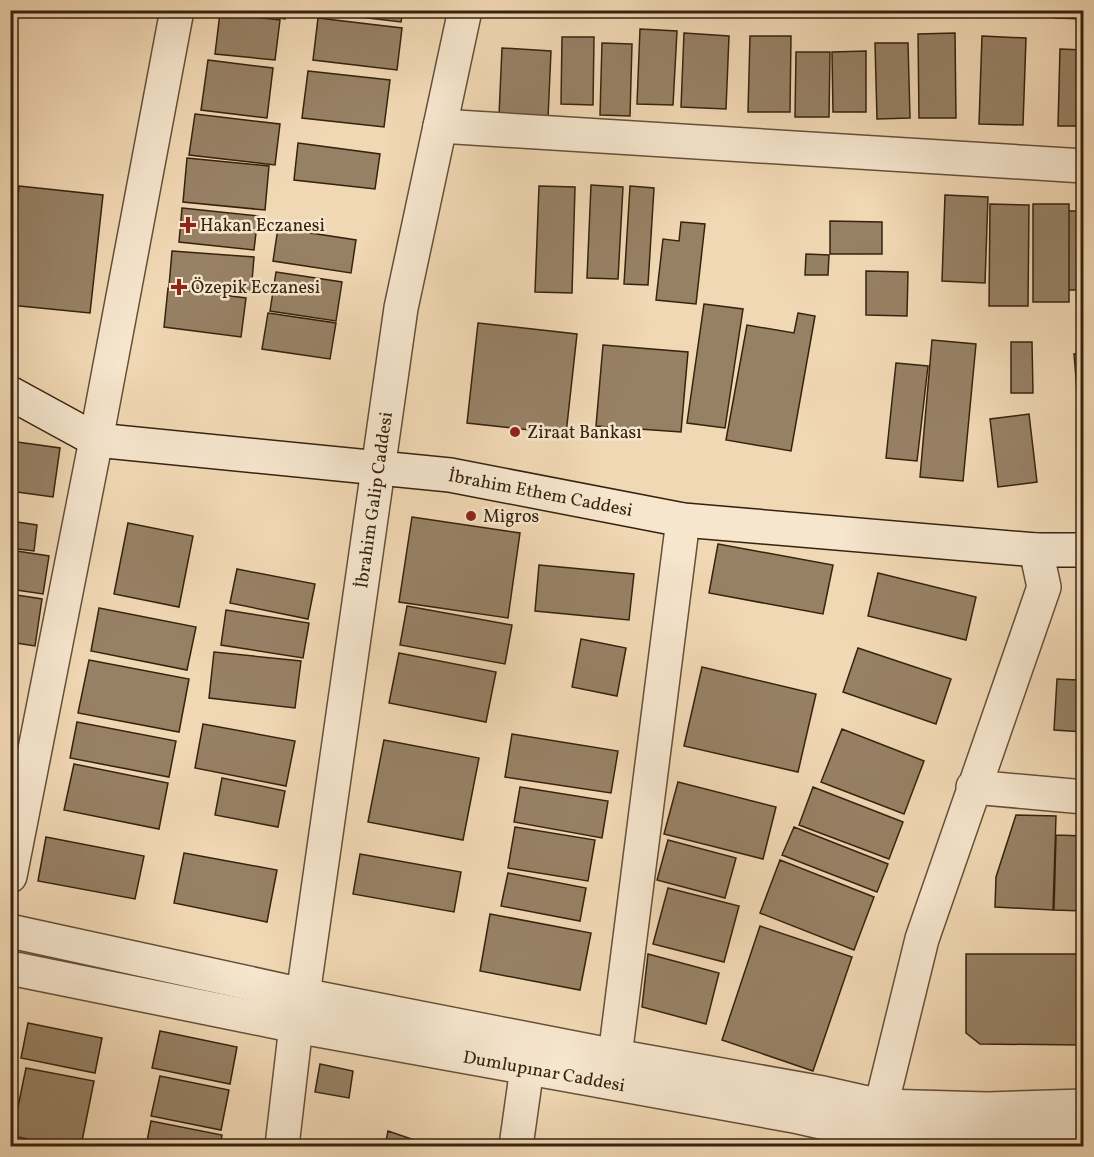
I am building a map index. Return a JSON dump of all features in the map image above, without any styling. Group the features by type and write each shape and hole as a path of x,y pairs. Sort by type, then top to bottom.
{"street":[{"path":"10,876 96,440 177,10"},
{"name":"İbrahim Galip Caddesi","path":"303,995 401,308 465,10"},
{"path":"440,126 1083,166"},
{"name":"İbrahim Ethem Caddesi","path":"10,393 96,440 450,475 683,520 1036,550 1083,550"},
{"path":"615,1056 683,520"},
{"path":"10,931 303,995 615,1056 823,1093 879,1129 922,939 1044,587 1036,550"},
{"path":"973,787 1083,797"},
{"name":"Dumlupınar Caddesi","path":"10,968 296,1026 794,1116 879,1129 1083,1137"},
{"path":"282,1146 296,1026"},
{"path":"516,1146 527,1068"},
{"name":"Dumlupınar Caddesi","path":"879,1129 988,1108 1083,1106"}],"building":[{"path":"227,10 287,10 285,19"},
{"path":"318,10 403,10 401,22 318,12"},
{"path":"976,10 1004,10 1003,16 975,14"},
{"path":"1055,10 1084,10 1084,19 1055,18"},
{"path":"220,13 280,20 275,60 215,54"},
{"path":"318,18 402,28 397,70 313,60"},
{"path":"640,29 677,31 673,105 637,104"},
{"path":"684,33 729,36 726,109 681,107"},
{"path":"955,33 956,118 919,118 918,34"},
{"path":"750,36 791,36 790,112 748,112"},
{"path":"982,36 1026,38 1023,125 979,124"},
{"path":"562,37 594,37 593,105 561,104"},
{"path":"602,43 632,44 630,116 600,115"},
{"path":"875,43 908,43 910,118 877,119"},
{"path":"502,48 551,51 548,118 499,116"},
{"path":"1060,49 1084,50 1084,126 1058,126"},
{"path":"866,51 866,112 833,112 832,52"},
{"path":"796,52 830,52 829,117 795,117"},
{"path":"208,60 273,68 267,118 201,110"},
{"path":"308,71 390,80 384,127 302,118"},
{"path":"195,114 280,124 275,165 189,155"},
{"path":"298,143 380,154 375,189 294,180"},
{"path":"187,158 269,166 265,210 183,202"},
{"path":"591,185 623,187 618,279 587,278"},
{"path":"19,186 103,195 90,313 10,305 10,269"},
{"path":"539,186 575,187 572,293 535,292"},
{"path":"630,186 654,188 648,285 624,284"},
{"path":"945,195 988,197 985,283 942,281"},
{"path":"990,204 1029,205 1028,306 989,306"},
{"path":"1033,204 1069,204 1069,302 1033,302"},
{"path":"182,208 258,216 254,250 179,242"},
{"path":"1069,211 1084,211 1084,290 1069,290"},
{"path":"830,221 882,222 882,254 830,254"},
{"path":"681,222 705,224 696,304 656,300 663,239 679,241"},
{"path":"278,228 356,240 351,273 273,261"},
{"path":"172,251 254,257 251,293 169,286"},
{"path":"806,254 829,255 828,275 805,275"},
{"path":"866,271 908,272 907,316 866,315"},
{"path":"276,272 342,282 336,321 270,311"},
{"path":"168,288 246,298 241,337 164,327"},
{"path":"704,304 743,309 725,428 687,423"},
{"path":"268,313 336,323 330,359 262,349"},
{"path":"798,313 815,316 791,451 726,440 747,325 794,333"},
{"path":"478,323 577,334 566,434 467,423"},
{"path":"932,340 976,344 963,481 920,477"},
{"path":"1011,342 1032,342 1033,393 1011,393"},
{"path":"603,345 688,352 681,432 596,426"},
{"path":"1084,353 1084,477 1074,354"},
{"path":"896,363 928,366 917,461 886,458"},
{"path":"1029,414 1037,482 998,487 990,419"},
{"path":"10,441 60,448 53,497 10,491"},
{"path":"412,517 520,533 508,618 399,602"},
{"path":"10,521 37,525 34,551 10,548"},
{"path":"128,523 193,536 179,607 114,594"},
{"path":"718,544 833,565 823,614 709,593"},
{"path":"10,550 49,556 43,594 10,589"},
{"path":"539,565 634,574 629,620 535,611"},
{"path":"237,569 315,584 308,619 230,603"},
{"path":"878,573 976,597 966,640 868,616"},
{"path":"10,594 42,599 35,646 10,642"},
{"path":"407,606 512,625 505,664 400,645"},
{"path":"99,608 196,627 187,670 91,651"},
{"path":"226,610 309,623 303,658 221,645"},
{"path":"1081,625 1084,625 1084,732 1054,730 1057,679 1077,680"},
{"path":"581,639 626,648 617,696 572,687"},
{"path":"858,648 951,679 936,724 843,692"},
{"path":"214,652 301,661 295,708 209,698"},
{"path":"399,653 496,672 486,722 389,703"},
{"path":"89,660 189,679 179,732 78,713"},
{"path":"702,667 816,694 798,772 684,746"},
{"path":"77,722 176,741 169,777 70,758"},
{"path":"203,724 295,741 286,786 195,768"},
{"path":"842,729 924,761 904,814 821,782"},
{"path":"512,734 618,751 611,793 505,777"},
{"path":"384,740 479,758 463,840 368,822"},
{"path":"74,764 168,783 159,829 64,810"},
{"path":"222,778 285,791 278,827 215,815"},
{"path":"678,782 776,807 763,859 664,834"},
{"path":"520,787 608,801 602,838 514,822"},
{"path":"813,787 903,822 889,859 799,825"},
{"path":"1016,815 1056,816 1053,910 995,907 996,877"},
{"path":"515,827 595,840 588,881 508,868"},
{"path":"794,827 888,864 877,892 782,855"},
{"path":"1056,835 1084,836 1084,911 1054,910"},
{"path":"46,837 144,856 135,899 38,881"},
{"path":"668,840 736,858 725,898 657,880"},
{"path":"184,853 277,870 267,922 174,903"},
{"path":"360,854 461,872 454,912 353,894"},
{"path":"780,860 874,897 854,950 760,913"},
{"path":"508,873 586,888 580,921 501,906"},
{"path":"668,888 739,906 724,962 653,944"},
{"path":"490,914 591,933 580,990 480,971"},
{"path":"760,926 852,957 813,1071 722,1040"},
{"path":"648,954 719,973 706,1024 642,1007"},
{"path":"966,954 1080,954 1080,1045 980,1044 966,1033"},
{"path":"28,1023 102,1038 95,1073 21,1058"},
{"path":"160,1031 237,1047 230,1084 152,1068"},
{"path":"320,1064 353,1071 349,1098 315,1092"},
{"path":"26,1068 94,1081 81,1146 66,1146 12,1136"},
{"path":"160,1076 229,1090 221,1130 151,1116"},
{"path":"151,1121 222,1135 220,1146 146,1146"},
{"path":"388,1131 432,1146 385,1146"},
{"path":"11,1140 44,1146 10,1146"}],"place":[{"name":"Hakan Eczanesi","path":"188,225"},
{"name":"Özepik Eczanesi","path":"179,287"},
{"name":"Ziraat Bankası","path":"515,432"},
{"name":"Migros","path":"471,516"}]}
